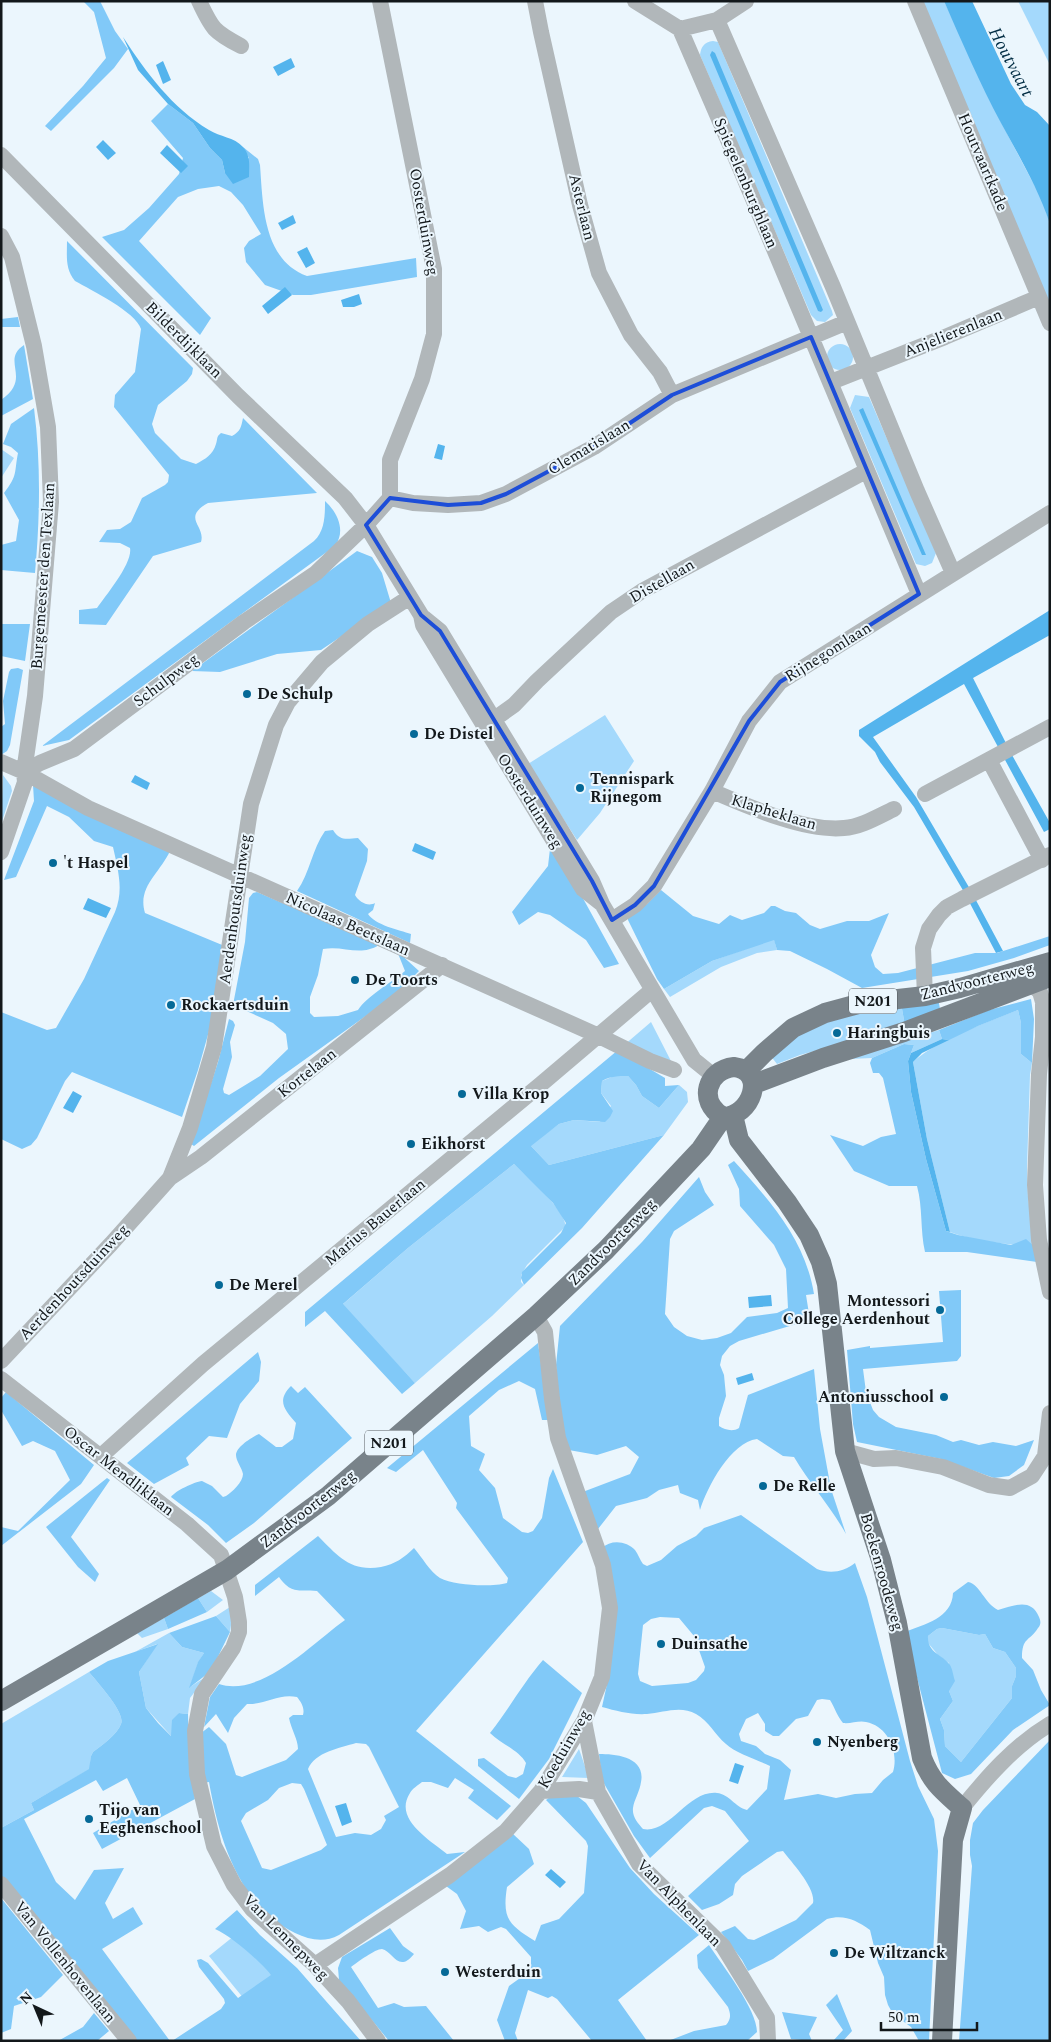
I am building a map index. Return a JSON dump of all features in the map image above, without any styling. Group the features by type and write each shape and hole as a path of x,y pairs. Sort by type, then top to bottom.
{"main road":[{"name":"Zandvoorterweg","path":"750,1077 823,1058 881,1040 1025,978 1050,962"},
{"name":"Zandvoorterweg","path":"750,1077 764,1053 793,1028 825,1012 862,1003 925,992 1025,978 1050,977"},
{"name":"N201","path":"715,1077 726,1068 739,1067 750,1077 748,1102 728,1116"},
{"path":"715,1077 709,1086 707,1098 712,1108 728,1116"},
{"name":"Zandvoorterweg","path":"1,1702 227,1570 328,1496 536,1316 606,1250 663,1191 728,1116"},
{"name":"Boekenroodeweg","path":"728,1116 739,1140 787,1202 809,1235 821,1262 826,1284 845,1450 881,1560 897,1623 922,1758 935,1784 962,1808"},
{"path":"942,2041 953,1840 962,1808"}],"street":[{"path":"199,1 207,18 218,34 241,46"},
{"name":"Oosterduinweg","path":"380,1 434,269 434,334 422,379 390,460 390,498"},
{"name":"Asterlaan","path":"535,1 580,205 599,273 631,335 660,372 672,395"},
{"path":"635,1 680,29 716,20 746,1"},
{"name":"Houtvaartkade","path":"915,1 1050,323"},
{"path":"716,20 953,573"},
{"name":"Spiegelenburghlaan","path":"680,29 831,382"},
{"name":"Bilderdijklaan","path":"1,155 238,396 344,498 366,525"},
{"name":"Burgemeester den Texlaan","path":"1,236 12,257 34,346 48,427 51,502 35,696 24,772"},
{"name":"Anjelierenlaan","path":"831,382 1039,297"},
{"name":"Clematislaan","path":"390,498 413,503 448,505 481,503 506,494 594,447 672,395 847,322"},
{"path":"831,382 866,471 919,594"},
{"name":"Distellaan","path":"487,721 514,705 611,612 642,591 866,471"},
{"path":"366,525 390,498"},
{"name":"Rijnegomlaan","path":"612,920 635,906 654,886 712,791 749,721 780,682 1050,512"},
{"name":"Oosterduinweg","path":"366,525 421,615 440,631 487,721 592,881 602,904 694,1060 715,1077"},
{"name":"Schulpweg","path":"24,772 74,749 244,622 316,573 366,525"},
{"name":"Aerdenhoutsduinweg","path":"1,1361 170,1178 190,1128 214,1047 251,804 276,725 288,702 304,682 336,650 368,624 410,597"},
{"path":"925,794 1050,727"},
{"path":"925,992 923,948 929,929 947,907 1046,858 994,757"},
{"name":"Nicolaas Beetslaan","path":"1,762 24,772 88,808 442,965 650,1061 674,1070"},
{"path":"1,852 25,782 24,772"},
{"name":"Klapheklaan","path":"712,791 748,807 813,827 844,828 870,821 894,809"},
{"name":"Kortelaan","path":"170,1178 442,965"},
{"path":"1025,978 1040,992 1042,1002 1043,1037 1039,1074 1035,1185 1039,1240 1050,1292"},
{"name":"Marius Bauerlaan","path":"101,1456 203,1364 652,990"},
{"name":"Koeduinweg","path":"315,1965 450,1876 506,1830 541,1791 584,1721 602,1677 610,1608 603,1565 558,1438 545,1332 536,1316"},
{"name":"Oscar Mendliklaan","path":"1,1379 187,1524 221,1555 227,1570"},
{"path":"845,1450 874,1459 896,1458 943,1467 989,1485 1010,1488 1032,1476 1045,1456 1050,1413"},
{"path":"852,1471 863,1467 874,1459"},
{"name":"Van Lennepweg","path":"227,1570 240,1622 239,1632 233,1648 202,1694 195,1731 197,1774 214,1846 234,1885 252,1909 315,1965 348,2002 378,2041"},
{"name":"Van Alphenlaan","path":"584,1721 598,1792 639,1864 723,1946 767,2018 768,2041"},
{"path":"962,1808 982,1783 1009,1757 1036,1732 1050,1724"},
{"path":"541,1791 579,1789 598,1792"},
{"name":"Van Vollenhovenlaan","path":"1,1884 129,2041"}],"highlighted area":[{"path":"811,337 919,594 780,682 749,721 654,886 635,905 612,920 592,881 440,631 421,615 366,525 390,498 448,505 481,503 506,494 594,447 672,395"}],"shaded area":[{"path":"83,1 100,1 115,31 128,49 114,68 51,131 45,126 83,86 106,58 94,12"},
{"path":"918,1 944,1 1001,122 1043,202 1050,224 1050,307"},
{"path":"944,1 972,1 1011,84 1025,105 1037,112 1050,126 1050,224 1034,185 971,63"},
{"path":"1018,1 1050,1 1050,65"},
{"path":"123,37 151,76 183,111 209,130 235,141 246,150 249,177 233,184 225,173 222,160 210,148 193,123 168,104 138,70"},
{"path":"707,42 718,42 832,311 833,315 825,322 817,321 811,315 700,55 704,45"},
{"path":"712,51 715,53 823,310 821,312 818,311 710,55"},
{"path":"291,58 295,67 278,76 273,67"},
{"path":"163,61 171,80 163,84 156,65"},
{"path":"168,104 193,123 210,148 222,160 225,173 249,158 243,147 258,159 268,230 282,258 292,268 307,276 416,258 417,277 311,295 293,295 265,285 246,262 244,248 249,241 261,234 243,205 231,192 219,186 198,189 178,197 139,241 211,318 200,335 102,237 124,230 149,208 179,174 183,158 151,121"},
{"path":"103,140 116,153 108,160 96,147"},
{"path":"167,145 188,166 181,173 160,153"},
{"path":"293,215 296,223 282,230 278,223"},
{"path":"67,241 193,368 192,374 187,381 158,405 152,424 155,433 181,459 196,464 211,454 221,433 232,436 237,432 243,418 317,493 208,503 200,508 195,518 202,536 201,542 153,556 106,625 79,624 79,610 97,608 123,570 130,554 130,548 120,543 99,542 107,530 120,529 131,522 142,498 165,485 168,482 169,475 114,407 115,395 135,372 141,329 137,322 122,309 75,281 68,267"},
{"path":"307,247 315,263 306,268 297,252"},
{"path":"285,287 292,295 268,314 262,306"},
{"path":"359,294 362,304 354,307 343,307 341,300"},
{"path":"18,317 20,327 1,327 1,319"},
{"path":"840,344 849,348 853,357 849,366 840,370 831,366 827,357 831,348"},
{"path":"24,345 33,399 1,416 1,400 10,392 15,384 15,357 17,351"},
{"path":"855,395 869,397 936,553 932,563 925,566 916,564 850,408"},
{"path":"34,408 39,490 35,573 1,570 1,545 16,541 19,520 4,493 14,478 18,453 11,447 3,444 11,424"},
{"path":"863,408 926,555 922,555 859,410"},
{"path":"438,444 445,446 442,460 434,458"},
{"path":"1,449 14,458 1,478"},
{"path":"325,501 334,511 339,522 340,534 335,546 69,740 42,746 314,541 322,528"},
{"path":"357,551 372,557 382,573 391,603 321,650 277,654 220,672 192,671"},
{"path":"1050,610 1050,635 973,678 1012,755 1050,823 1050,829 1044,832 964,684 873,737 916,797 970,889 1003,951 996,953 964,892 914,807 880,762 875,752 859,736 859,730"},
{"path":"1,624 30,624 25,661 1,656"},
{"path":"18,668 23,670 10,745 7,751 1,755 1,727 5,724 3,701 9,672 11,669"},
{"name":"Tennispark Rijnegom","path":"605,715 634,761 600,813 577,840 528,764"},
{"path":"3,775 11,786 12,791 1,824"},
{"path":"135,775 150,783 147,790 131,782"},
{"path":"33,785 170,851 151,880 144,895 145,913 227,947 213,1017 182,1117 72,1072 65,1081 37,1138 31,1145 22,1149 1,1139 1,1012 47,1030 56,1028 84,979 115,912 120,888 113,847 94,841 69,817 47,806 16,877 4,880 34,801"},
{"path":"333,830 341,838 358,838 368,849 367,861 355,895 364,903 375,903 373,910 368,914 371,918 388,927 411,934 410,943 297,891 325,831"},
{"path":"551,840 619,964 604,968 586,940 550,915 538,912 519,925 512,912 548,866"},
{"path":"415,843 436,852 433,860 412,851"},
{"path":"661,890 693,916 719,924 730,915 742,920 764,913 771,906 796,913 810,925 820,929 847,921 869,921 889,913 871,955 875,967 883,974 898,973 975,953 997,953 1050,936 1050,945 1014,958 968,971 862,988 790,951 777,950 774,940 712,961 664,989 657,979 628,920 628,917 647,904"},
{"path":"257,892 379,945 365,950 323,949 318,975 310,997 310,1013 314,1017 338,1016 358,1010 373,995 405,971 397,951 419,971 401,989 377,1008 279,1078 194,1146 191,1144 218,1062 229,1019 235,1025 230,1042 232,1057 223,1089 224,1093 229,1095 260,1076 288,1049 286,1034 273,1023 233,1005 245,942 249,898 253,893"},
{"path":"88,898 111,908 106,918 83,909"},
{"path":"774,939 777,950 757,953 721,967 670,997 664,989 712,961"},
{"path":"938,998 940,1009 905,1026 901,1003"},
{"path":"1031,999 1034,1019 1032,1063 1021,1054 1021,1023 1018,1010 949,1040 942,1039 939,1030 989,1010"},
{"path":"901,1003 905,1026 800,1055 777,1064 770,1055 804,1026"},
{"path":"1018,1010 1021,1023 1021,1054 1032,1063 1027,1167 1028,1198 1035,1247 1003,1244 950,1232 927,1139 913,1062 935,1046 949,1039"},
{"path":"651,1022 672,1063 623,1046"},
{"path":"939,1030 942,1039 911,1053 914,1045 904,1044 872,1058 849,1059"},
{"path":"942,1039 949,1040 922,1053 913,1062 927,1139 950,1232 946,1231 926,1159 911,1092 908,1061 911,1053"},
{"path":"904,1044 914,1045 908,1061 911,1092 926,1159 946,1231 1011,1245 1026,1239 1035,1247 1037,1262 967,1252 925,1252 917,1186 889,1186 854,1171 830,1135 863,1146 881,1137 896,1134 883,1078 879,1073 873,1073 870,1063 872,1058"},
{"path":"618,1050 665,1078 665,1086 679,1085 659,1108 642,1096 628,1076 605,1079 602,1081 601,1093 613,1111 605,1122 574,1120 559,1124 531,1146 549,1165 664,1135 582,1228 524,1285 521,1278 522,1272 561,1233 566,1223 553,1203 514,1164 408,1248 343,1304 415,1383 402,1394 325,1311 305,1327 305,1312"},
{"path":"614,1076 628,1076 642,1096 659,1108 679,1085 687,1092 688,1102 664,1135 549,1165 530,1145 559,1124 574,1120 600,1122 611,1106 601,1093 602,1081"},
{"path":"73,1091 82,1096 73,1113 63,1108"},
{"path":"734,1161 773,1206 794,1238 803,1256 814,1294 806,1295 810,1320 739,1341 730,1346 722,1356 720,1365 724,1375 726,1396 719,1418 719,1426 729,1430 739,1428 748,1395 814,1369 820,1429 831,1489 846,1534 794,1457 783,1456 757,1439 747,1442 729,1457 714,1478 700,1510 698,1500 680,1493 678,1485 659,1490 647,1498 616,1506 598,1529 580,1493 630,1474 639,1457 626,1446 597,1455 563,1449 556,1365 560,1326 642,1242 699,1177 705,1192 714,1205 674,1231 670,1239 665,1314 674,1327 687,1336 702,1340 717,1338 731,1333 747,1317 777,1313 788,1308 786,1269 774,1245 740,1206 739,1189 728,1165"},
{"path":"514,1164 553,1204 560,1213 565,1227 527,1265 521,1275 521,1282 524,1285 492,1316 415,1383 342,1305 408,1248"},
{"path":"961,1290 961,1356 957,1361 863,1369 866,1392 873,1410 879,1417 896,1427 936,1435 953,1442 961,1440 979,1445 993,1442 1016,1446 1034,1440 1024,1465 1009,1476 994,1478 941,1459 857,1442 853,1424 847,1350 870,1346 870,1348 943,1342 939,1291"},
{"path":"771,1295 772,1306 749,1308 748,1297"},
{"path":"538,1343 549,1420 542,1420 535,1389 519,1381 499,1390 469,1416 471,1446 485,1454 479,1470 495,1488 503,1518 522,1532 528,1533 533,1531 542,1518 549,1478 553,1469 583,1542 416,1731 511,1806 497,1820 468,1798 474,1790 455,1778 448,1788 431,1782 422,1782 411,1792 406,1803 406,1812 410,1820 423,1835 447,1854 465,1852 339,1935 322,1940 312,1939 295,1933 276,1921 259,1906 235,1869 219,1826 209,1782 203,1783 201,1733 209,1727 226,1744 236,1775 242,1777 286,1760 298,1749 289,1718 293,1715 303,1715 303,1708 297,1697 290,1696 247,1704 234,1718 228,1733 216,1714 204,1727 210,1697 219,1684 235,1686 252,1683 269,1676 303,1654 345,1620 317,1591 292,1589 279,1577 255,1596 255,1585 318,1536 345,1561 361,1567 381,1567 391,1564 403,1558 414,1548 433,1572 447,1581 474,1585 507,1583 508,1578 456,1508 457,1503 423,1450 396,1472 387,1468","holes":["356,1743 366,1744 369,1747 399,1807 384,1816 386,1820 381,1829 371,1835 355,1833 336,1837 308,1769 316,1758","292,1783 301,1784 304,1789 327,1845 321,1850 271,1870 262,1868 241,1821 246,1813 268,1800 279,1788"]},
{"path":"258,1352 261,1362 259,1381 240,1404 227,1438 209,1436 186,1458 189,1465 154,1484 127,1463"},
{"path":"752,1373 754,1380 738,1385 736,1378"},
{"path":"291,1386 298,1393 305,1387 352,1438 254,1523 226,1543 208,1525 171,1497 185,1487 202,1481 212,1486 223,1497 226,1496 237,1486 243,1477 236,1455 239,1449 252,1437 259,1434 276,1447 282,1447 293,1439 296,1423 288,1414 283,1401 286,1391"},
{"path":"6,1392 94,1465 81,1484 1,1546 1,1527 18,1531 70,1480 55,1451 33,1441 22,1446 1,1410 1,1398"},
{"path":"107,1478 110,1480 71,1537 99,1574 95,1582 78,1567 46,1527"},
{"path":"741,1515 817,1569 837,1571 855,1563 867,1597 910,1761 918,1786 934,1819 938,1851 929,2041 919,2041 911,2027 893,2014 885,1995 884,1977 878,1963 870,1930 855,1921 839,1917 827,1919 773,1959 748,1971 721,1932 735,1926 748,1939 754,1940 796,1920 813,1903 811,1890 797,1869 783,1851 777,1852 742,1876 735,1884 733,1895 719,1904 702,1910 688,1896 749,1841 725,1811 712,1806 704,1808 650,1858 634,1836 602,1780 599,1754 621,1756 634,1762 639,1767 641,1782 633,1814 643,1829 653,1829 662,1825 688,1804 707,1794 721,1794 747,1810 767,1789 770,1766 730,1747 705,1720 690,1711 672,1710 635,1714 602,1707 607,1684 602,1548 614,1542 628,1545 635,1550 643,1564 647,1566 661,1560 677,1546 696,1536 704,1528","holes":["660,1617 679,1618 694,1636 705,1667 696,1680 688,1683 652,1686 640,1681 638,1674 643,1625 651,1619","817,1700 830,1700 843,1723 863,1722 874,1724 886,1734 893,1748 893,1772 872,1793 836,1798 818,1794 784,1800 791,1770 780,1760 765,1754 756,1746 741,1741 739,1734 746,1719 758,1713 765,1724 765,1731 773,1736 779,1736 796,1719 808,1716"]},
{"path":"968,1582 976,1586 989,1603 998,1610 1021,1604 1031,1607 1036,1611 1040,1618 1040,1624 1023,1646 1022,1658 1033,1670 1041,1690 1050,1705 1013,1730 971,1774 955,1779 942,1773 905,1632 929,1623 943,1614 948,1609 953,1593","holes":["942,1628 979,1635 985,1634 993,1648 1005,1652 1016,1668 1016,1676 1012,1686 1012,1698 961,1762 945,1746 944,1730 940,1719 953,1701 949,1691 955,1681 950,1665 932,1650 928,1642 928,1636 937,1629"]},
{"path":"211,1591 223,1600 207,1612 198,1598"},
{"path":"198,1598 207,1612 168,1629 164,1618"},
{"path":"230,1607 232,1618 230,1632 216,1616"},
{"path":"216,1616 230,1632 211,1671 189,1688 198,1662 204,1653 182,1647 169,1633"},
{"path":"164,1618 168,1629 142,1638 137,1633"},
{"path":"942,1628 979,1635 985,1634 993,1648 1005,1652 1016,1668 1016,1676 1012,1686 1012,1698 961,1762 945,1746 944,1730 940,1719 953,1701 949,1691 949,1663 939,1656 928,1643 928,1636 937,1629"},
{"path":"169,1633 182,1647 204,1653 198,1663 190,1687 207,1676 190,1698 188,1714 179,1713 172,1737 146,1708 139,1672 157,1644 135,1652"},
{"path":"158,1644 139,1672 146,1708 171,1736 172,1720 179,1713 188,1714 189,1755 195,1799 102,1849 93,1833 140,1805 127,1778 103,1791 96,1780 24,1819 56,1882 75,1900 94,1870 124,1868 105,1903 113,1919 133,1907 143,1924 102,1949 170,2041 134,2041 1,1878 1,1828 34,1810 31,1803 89,1769 93,1752 109,1740 119,1728 121,1719 115,1705 89,1672 108,1661"},
{"path":"543,1660 582,1693 549,1759 519,1799 478,1766 478,1759 484,1758 508,1776 516,1778 523,1774 526,1763 523,1758 490,1733"},
{"path":"89,1672 115,1705 121,1719 119,1728 109,1740 93,1752 90,1769 31,1803 34,1810 1,1828 1,1724"},
{"path":"1050,1740 1050,2041 959,2041 972,1866 970,1840 973,1823 983,1810"},
{"path":"579,1749 589,1778 562,1777"},
{"path":"735,1763 744,1766 738,1784 729,1781"},
{"path":"577,1796 586,1803 630,1868 654,1894 699,1935 618,2000 647,2041 592,2041 557,1999 552,1996 548,1998 528,1990 515,2033 518,2041 505,2041 497,2020 509,1986 527,1973 531,1967 531,1957 506,1929 501,1927 488,1932 479,1926 460,1929 466,1911 457,1894 446,1886 512,1833 529,1849 534,1864 507,1887 507,1914 513,1925 535,1941 541,1925 559,1919 584,1893 588,1846 586,1841 546,1800 550,1797"},
{"path":"346,1803 352,1822 342,1826 335,1806"},
{"path":"551,1869 566,1882 560,1888 545,1875"},
{"path":"1,1898 63,1975 41,1997 14,2006 11,2029 1,2033"},
{"path":"237,1910 260,1935 297,1968 361,2041 172,2041 221,2009 225,2003 224,1999 199,1967 197,1960 201,1959 208,1963 238,1998 271,1975 245,1949 215,1929"},
{"path":"390,1928 403,1946 414,1954 408,1960 400,1962 382,1949 371,1953 351,1967 378,2008 394,2003 404,2007 426,2006 454,2041 389,2041 339,1980 338,1968 342,1957"},
{"path":"239,1932 278,1980 249,2005 209,1956"},
{"path":"709,1945 745,2000 755,2022 757,2032 747,2041 668,2041 694,2031 726,2025 730,2019 728,2007 698,1968 697,1955"},
{"path":"837,1994 852,2031 843,2041 833,2041 843,2030 826,2005"},
{"path":"782,2012 817,2017 809,2034 812,2041 791,2039"},
{"path":"94,2013 109,2031 97,2041 58,2041 83,2027"}],"place":[{"name":"De Schulp","path":"247,694"},
{"name":"De Distel","path":"414,734"},
{"name":"Tennispark Rijnegom","path":"580,788"},
{"name":"'t Haspel","path":"53,863"},
{"name":"De Toorts","path":"355,980"},
{"name":"Rockaertsduin","path":"171,1005"},
{"name":"Haringbuis","path":"837,1033"},
{"name":"Villa Krop","path":"462,1094"},
{"name":"Eikhorst","path":"411,1144"},
{"name":"De Merel","path":"219,1285"},
{"name":"Montessori College Aerdenhout","path":"940,1310"},
{"name":"Antoniusschool","path":"944,1397"},
{"name":"De Relle","path":"763,1486"},
{"name":"Duinsathe","path":"661,1644"},
{"name":"Nyenberg","path":"817,1742"},
{"name":"Tijo van Eeghenschool","path":"89,1819"},
{"name":"De Wiltzanck","path":"834,1953"},
{"name":"Westerduin","path":"445,1972"}],"water label":[{"name":"Houtvaart","path":"1011,62"}]}
